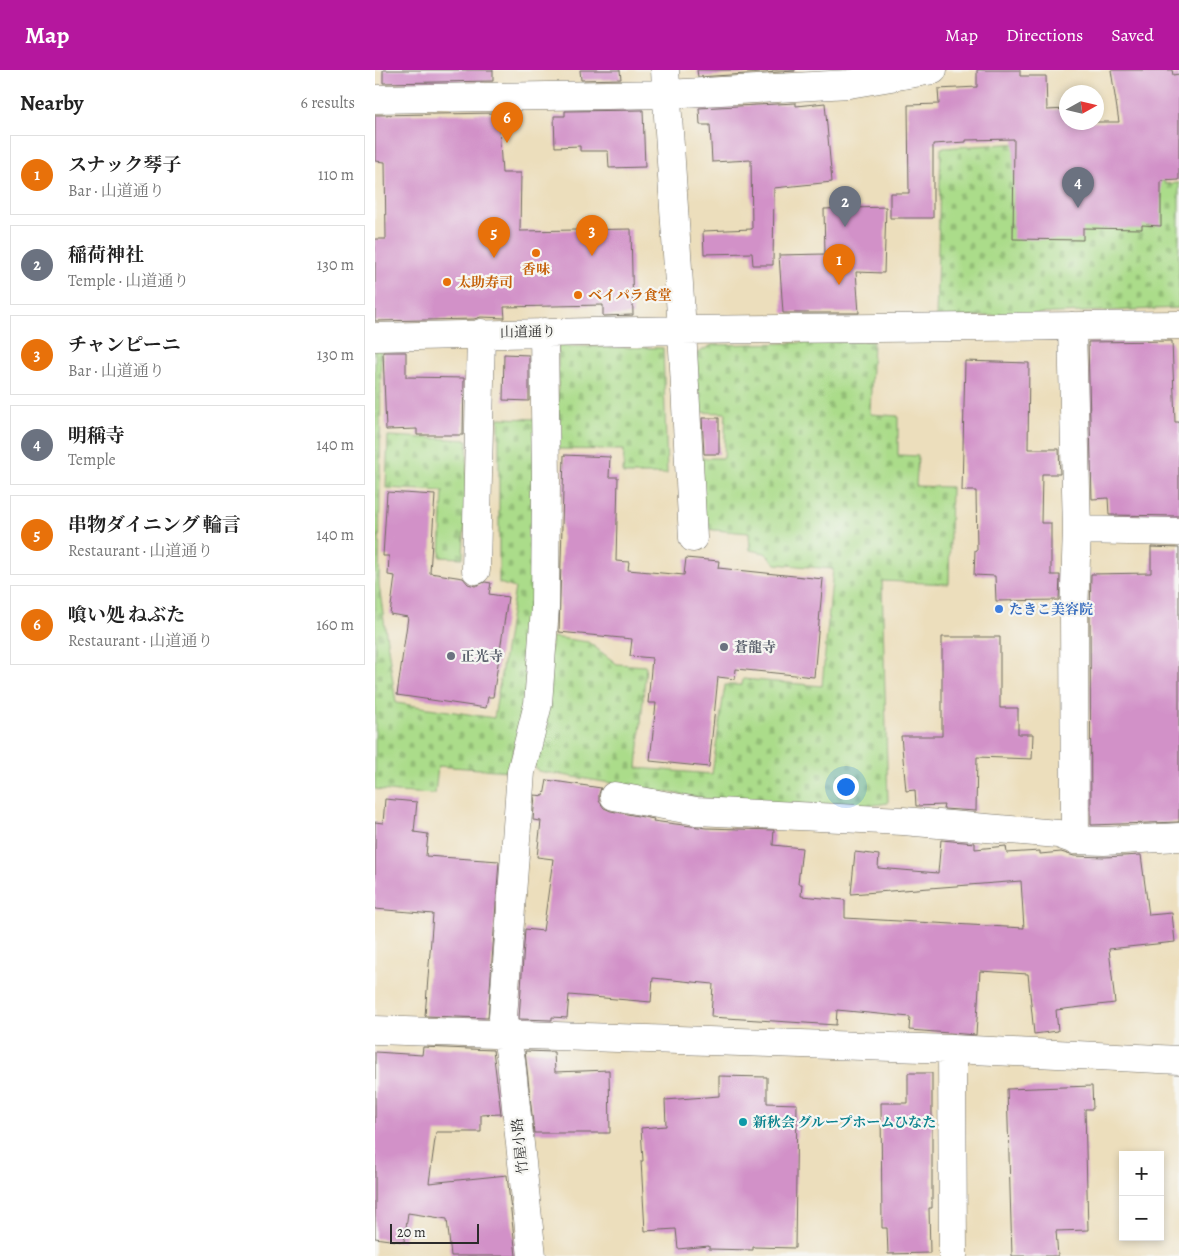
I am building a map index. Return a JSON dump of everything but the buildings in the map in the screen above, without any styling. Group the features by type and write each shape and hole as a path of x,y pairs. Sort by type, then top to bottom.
{"street":[{"path":"375,99 666,82 849,84 933,70"},
{"path":"666,82 693,538"},
{"name":"山道通り","path":"375,336 682,330 1179,325"},
{"path":"1073,326 1077,530 1074,615 1075,840"},
{"name":"竹屋小路","path":"532,1256 511,1060 503,1017 521,772 538,704 545,608 544,332"},
{"path":"476,570 481,333"},
{"path":"1077,530 1179,532"},
{"path":"614,796 696,811 913,822 1058,834 1075,840 1104,841 1179,837"},
{"path":"375,1030 507,1036 952,1049 1179,1060"},
{"path":"952,1049 953,1256"}],"green space":[{"path":"1039,142 1160,149 1165,184 1179,183 1179,308 936,318 941,148"},
{"path":"873,341 870,414 898,416 898,455 918,456 916,486 951,487 949,584 882,581 888,803 861,807 726,802 538,771 532,762 552,637 588,642 617,664 646,666 637,768 712,774 725,685 742,685 743,679 822,686 833,569 776,564 765,553 750,550 749,533 703,529 696,458 724,458 726,413 697,412 696,354 712,345"},
{"path":"558,346 663,348 667,474 623,474 624,450 558,449"},
{"path":"375,347 381,347 379,585 396,703 494,718 515,588 499,583 499,418 536,419 536,595 523,716 508,771 438,766 435,794 375,789"},
{"path":"388,436 468,440 463,558 440,557 443,491 386,488"}],"place":[{"name":"喰い処 ねぶた","path":"507,143"},
{"name":"明稱寺","path":"1078,208"},
{"name":"稲荷神社","path":"845,227"},
{"name":"香味","path":"536,253"},
{"name":"チャンピーニ","path":"592,256"},
{"name":"串物ダイニング 輪言","path":"494,258"},
{"name":"太助寿司","path":"447,282"},
{"name":"スナック琴子","path":"839,285"},
{"name":"ベイパラ食堂","path":"578,295"},
{"name":"たきこ美容院","path":"999,609"},
{"name":"蒼龍寺","path":"724,647"},
{"name":"正光寺","path":"451,656"},
{"name":"新秋会 グループホームひなた","path":"743,1122"}]}
